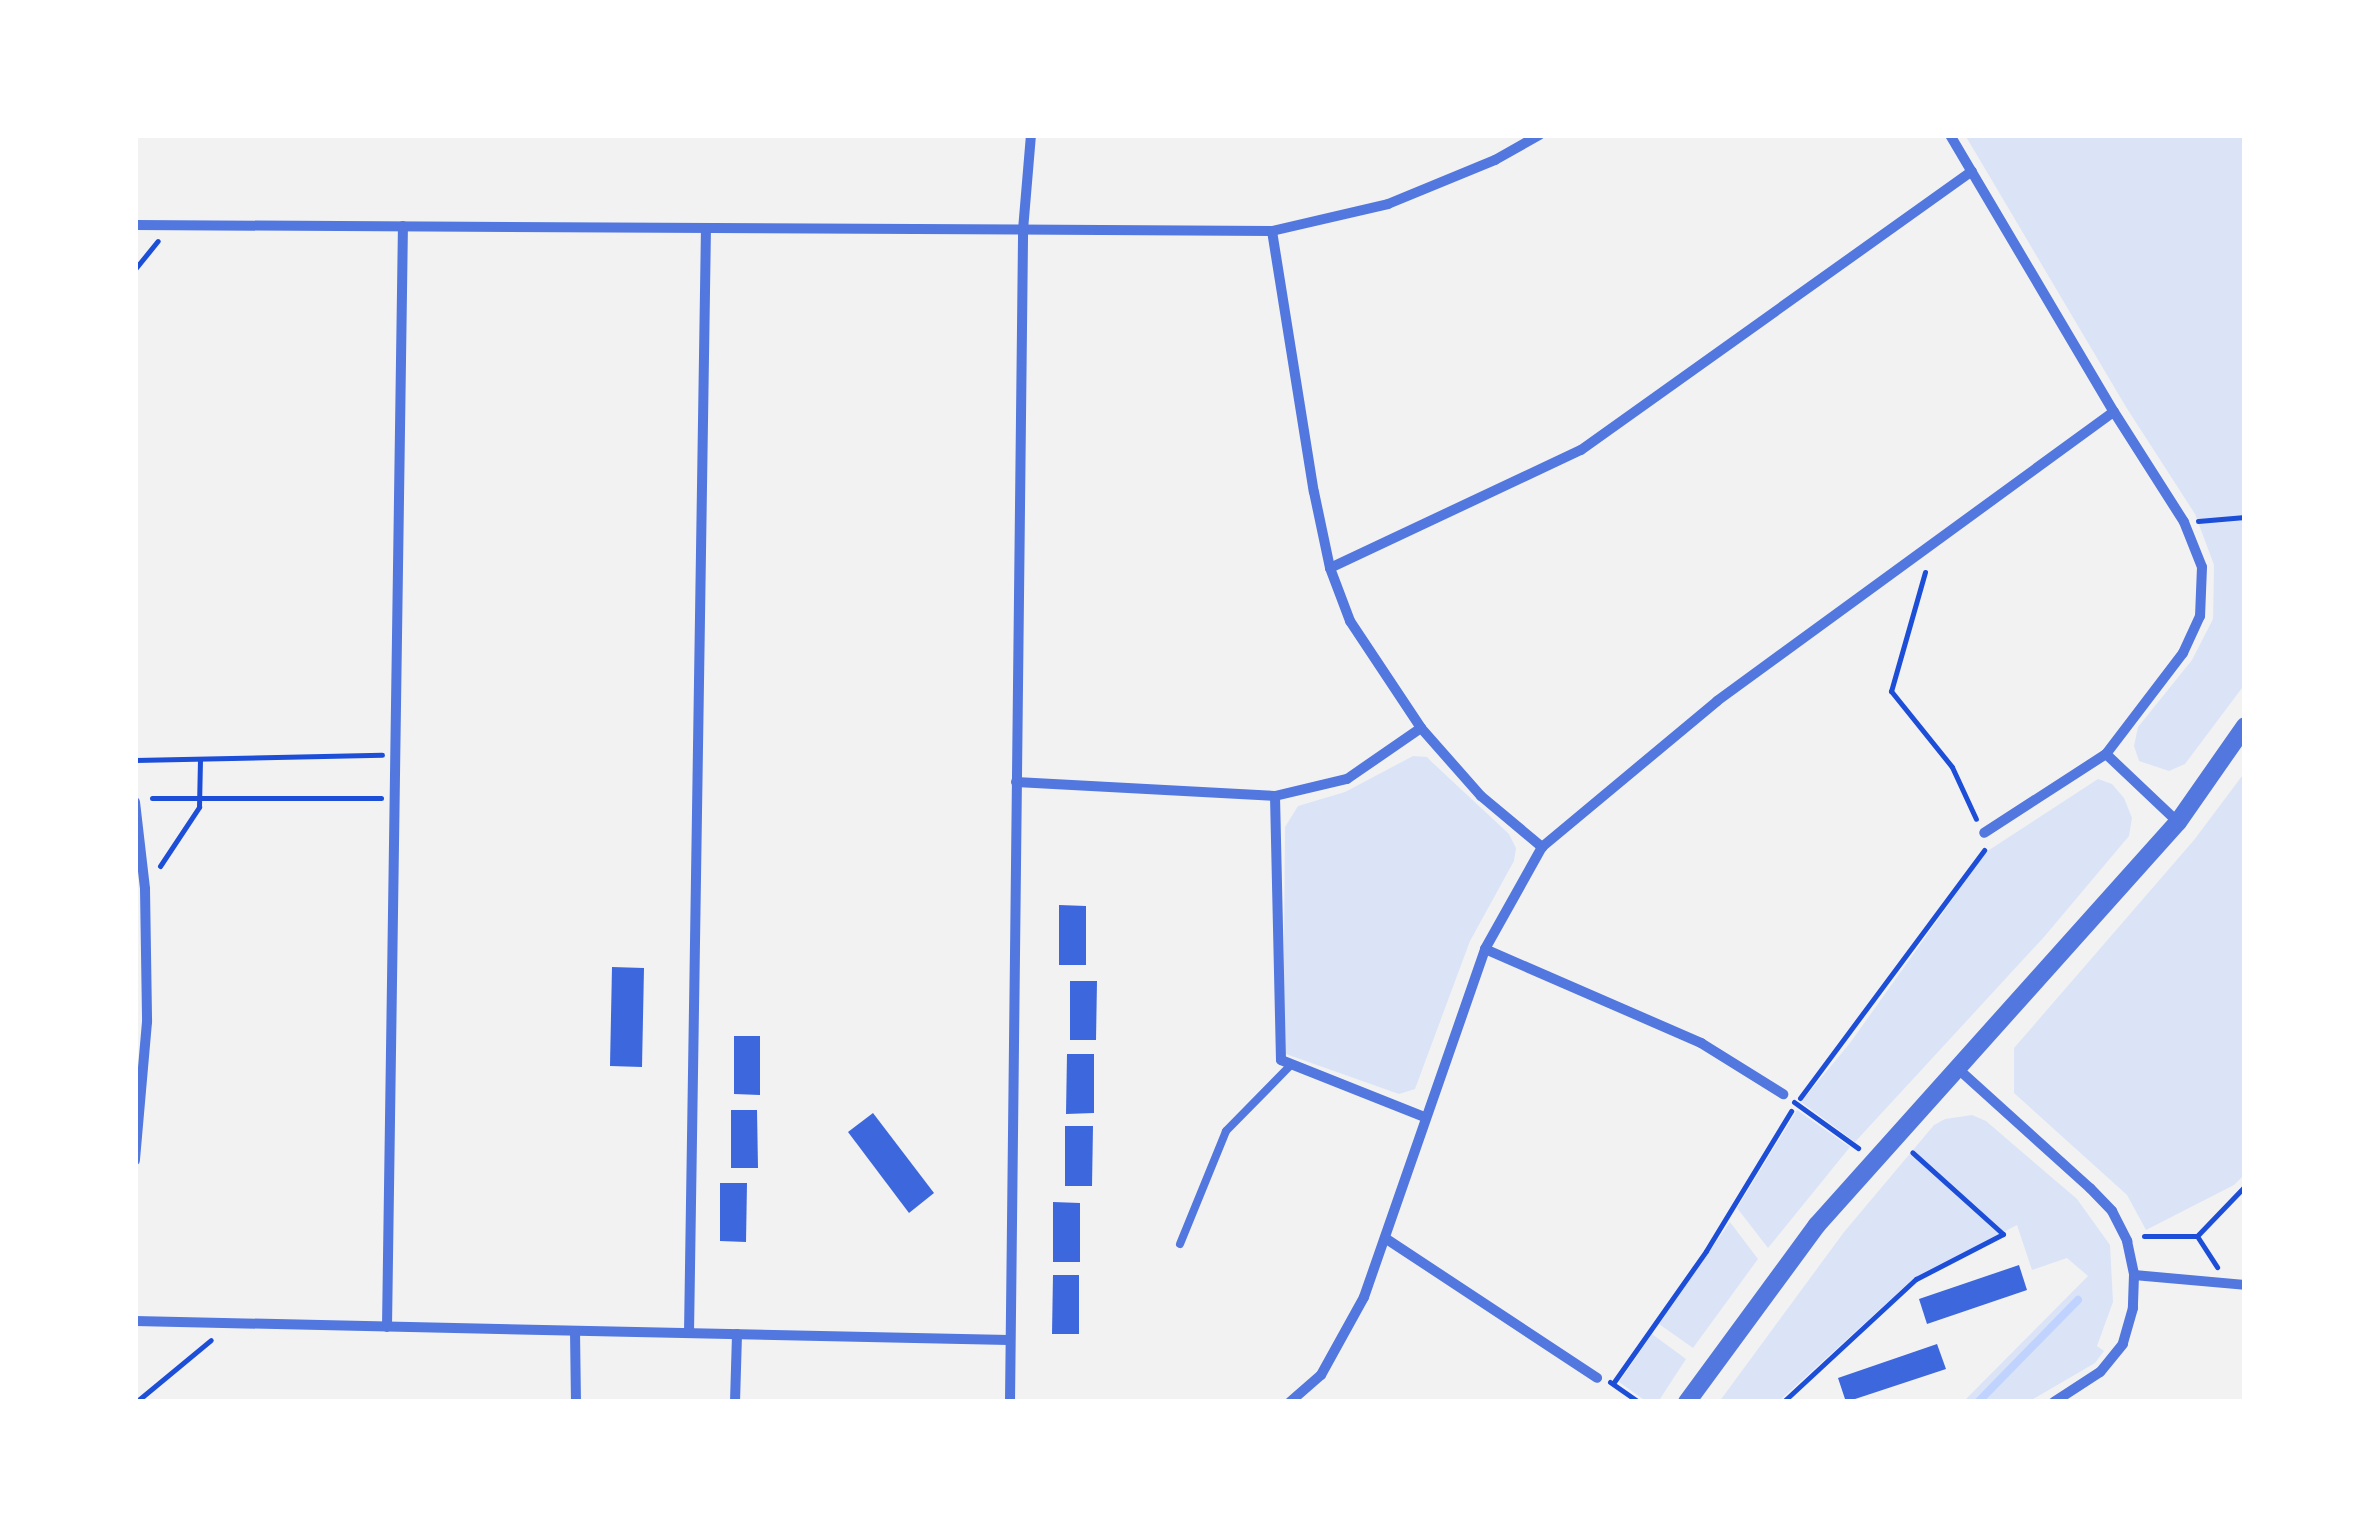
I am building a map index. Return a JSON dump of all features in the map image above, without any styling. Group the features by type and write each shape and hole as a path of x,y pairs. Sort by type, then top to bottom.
{"street":[{"path":"1010,1402 1023,230 1030,135"},
{"path":"135,225 1272,231 1388,204 1495,160 1539,135"},
{"path":"1950,135 2184,522 2202,567 2200,616 2183,653 2106,754 1984,832"},
{"path":"1330,568 1582,450 1972,171"},
{"path":"388,1327 403,226"},
{"path":"689,1334 706,228"},
{"path":"1272,231 1330,568 1350,621 1421,728 1481,796 1542,847"},
{"path":"1290,1402 1321,1375 1364,1297 1484,948 1542,847 1717,702 2114,412"},
{"path":"1687,1402 1817,1225 1872,1159 2178,822 2245,726"},
{"path":"1016,782 1275,796 1347,779 1421,728"},
{"path":"2106,754 2178,822"},
{"path":"1275,796 1279,1049 1289,1067 1424,1117"},
{"path":"135,800 144,889 147,1022 135,1160"},
{"path":"1484,948 1700,1043 1783,1094"},
{"path":"1956,1067 2090,1188 2112,1211 2127,1240 2134,1276 2133,1308 2124,1344 2100,1372 2054,1402"},
{"path":"1385,1238 1597,1378"},
{"path":"2134,1276 2245,1285"},
{"path":"135,1321 1009,1340"},
{"path":"575,1331 576,1402"},
{"path":"736,1402 737,1334"}],"lane":[{"path":"1180,1244 1226,1132 1289,1067"}],"path":[{"path":"135,269 171,226"},
{"path":"2184,522 2245,517"},
{"path":"1608,1392 1706,1252 1796,1104 1989,843 1952,767 1891,690 1928,563 1920,551"},
{"path":"135,760 396,755"},
{"path":"144,889 198,807 200,758"},
{"path":"135,800 394,798"},
{"path":"1783,1094 1872,1159"},
{"path":"1782,1402 1916,1279 2002,1234 1893,1136"},
{"path":"2127,1240 2197,1236 2245,1186"},
{"path":"2197,1236 2228,1284"},
{"path":"136,1402 231,1323"},
{"path":"1597,1378 1613,1383 1638,1402"}],"shaded area":[{"path":"1965,135 2245,135 2245,684 2185,764 2169,771 2139,761 2134,746 2138,727 2192,660 2213,619 2214,565 2195,514 2126,407"},
{"path":"1413,756 1427,757 1509,834 1516,848 1514,861 1470,941 1415,1089 1399,1094 1283,1053 1285,827 1298,806 1345,792"},
{"path":"2245,772 2245,1174 2234,1185 2146,1230 2127,1195 2014,1093 2014,1048 2194,840"},
{"path":"2098,779 2112,784 2124,798 2132,818 2129,836 2044,937 1855,1142 1801,1102 1850,1043 1986,852"},
{"path":"1797,1110 1850,1147 1768,1248 1737,1208"},
{"path":"1972,1115 1986,1121 2077,1199 2110,1245 2113,1302 2097,1346 2104,1351 2095,1363 2028,1402 1963,1402 2088,1276 2067,1258 2032,1270 2017,1225 1911,1281 1778,1402 1719,1402 1844,1232 1934,1125 1945,1119"},
{"path":"1730,1222 1758,1259 1693,1348 1659,1324"},
{"path":"1652,1334 1686,1359 1658,1402 1647,1402 1619,1382"}],"building":[{"path":"1059,905 1086,906 1086,965 1059,965"},
{"path":"612,967 644,968 642,1067 610,1066"},
{"path":"1070,981 1097,981 1096,1040 1070,1040"},
{"path":"734,1036 760,1036 760,1095 734,1094"},
{"path":"1067,1054 1094,1054 1094,1113 1066,1114"},
{"path":"731,1110 757,1110 758,1168 731,1168"},
{"path":"873,1113 934,1193 909,1213 848,1132"},
{"path":"1065,1126 1093,1126 1092,1186 1065,1186"},
{"path":"720,1183 747,1183 746,1242 720,1241"},
{"path":"1053,1202 1080,1203 1080,1262 1053,1262"},
{"path":"2019,1265 2027,1290 1927,1324 1919,1299"},
{"path":"1053,1275 1079,1275 1079,1334 1052,1334"},
{"path":"1937,1344 1946,1369 1846,1402 1838,1378"}],"waterway":[{"path":"1978,1402 2078,1300"}]}
